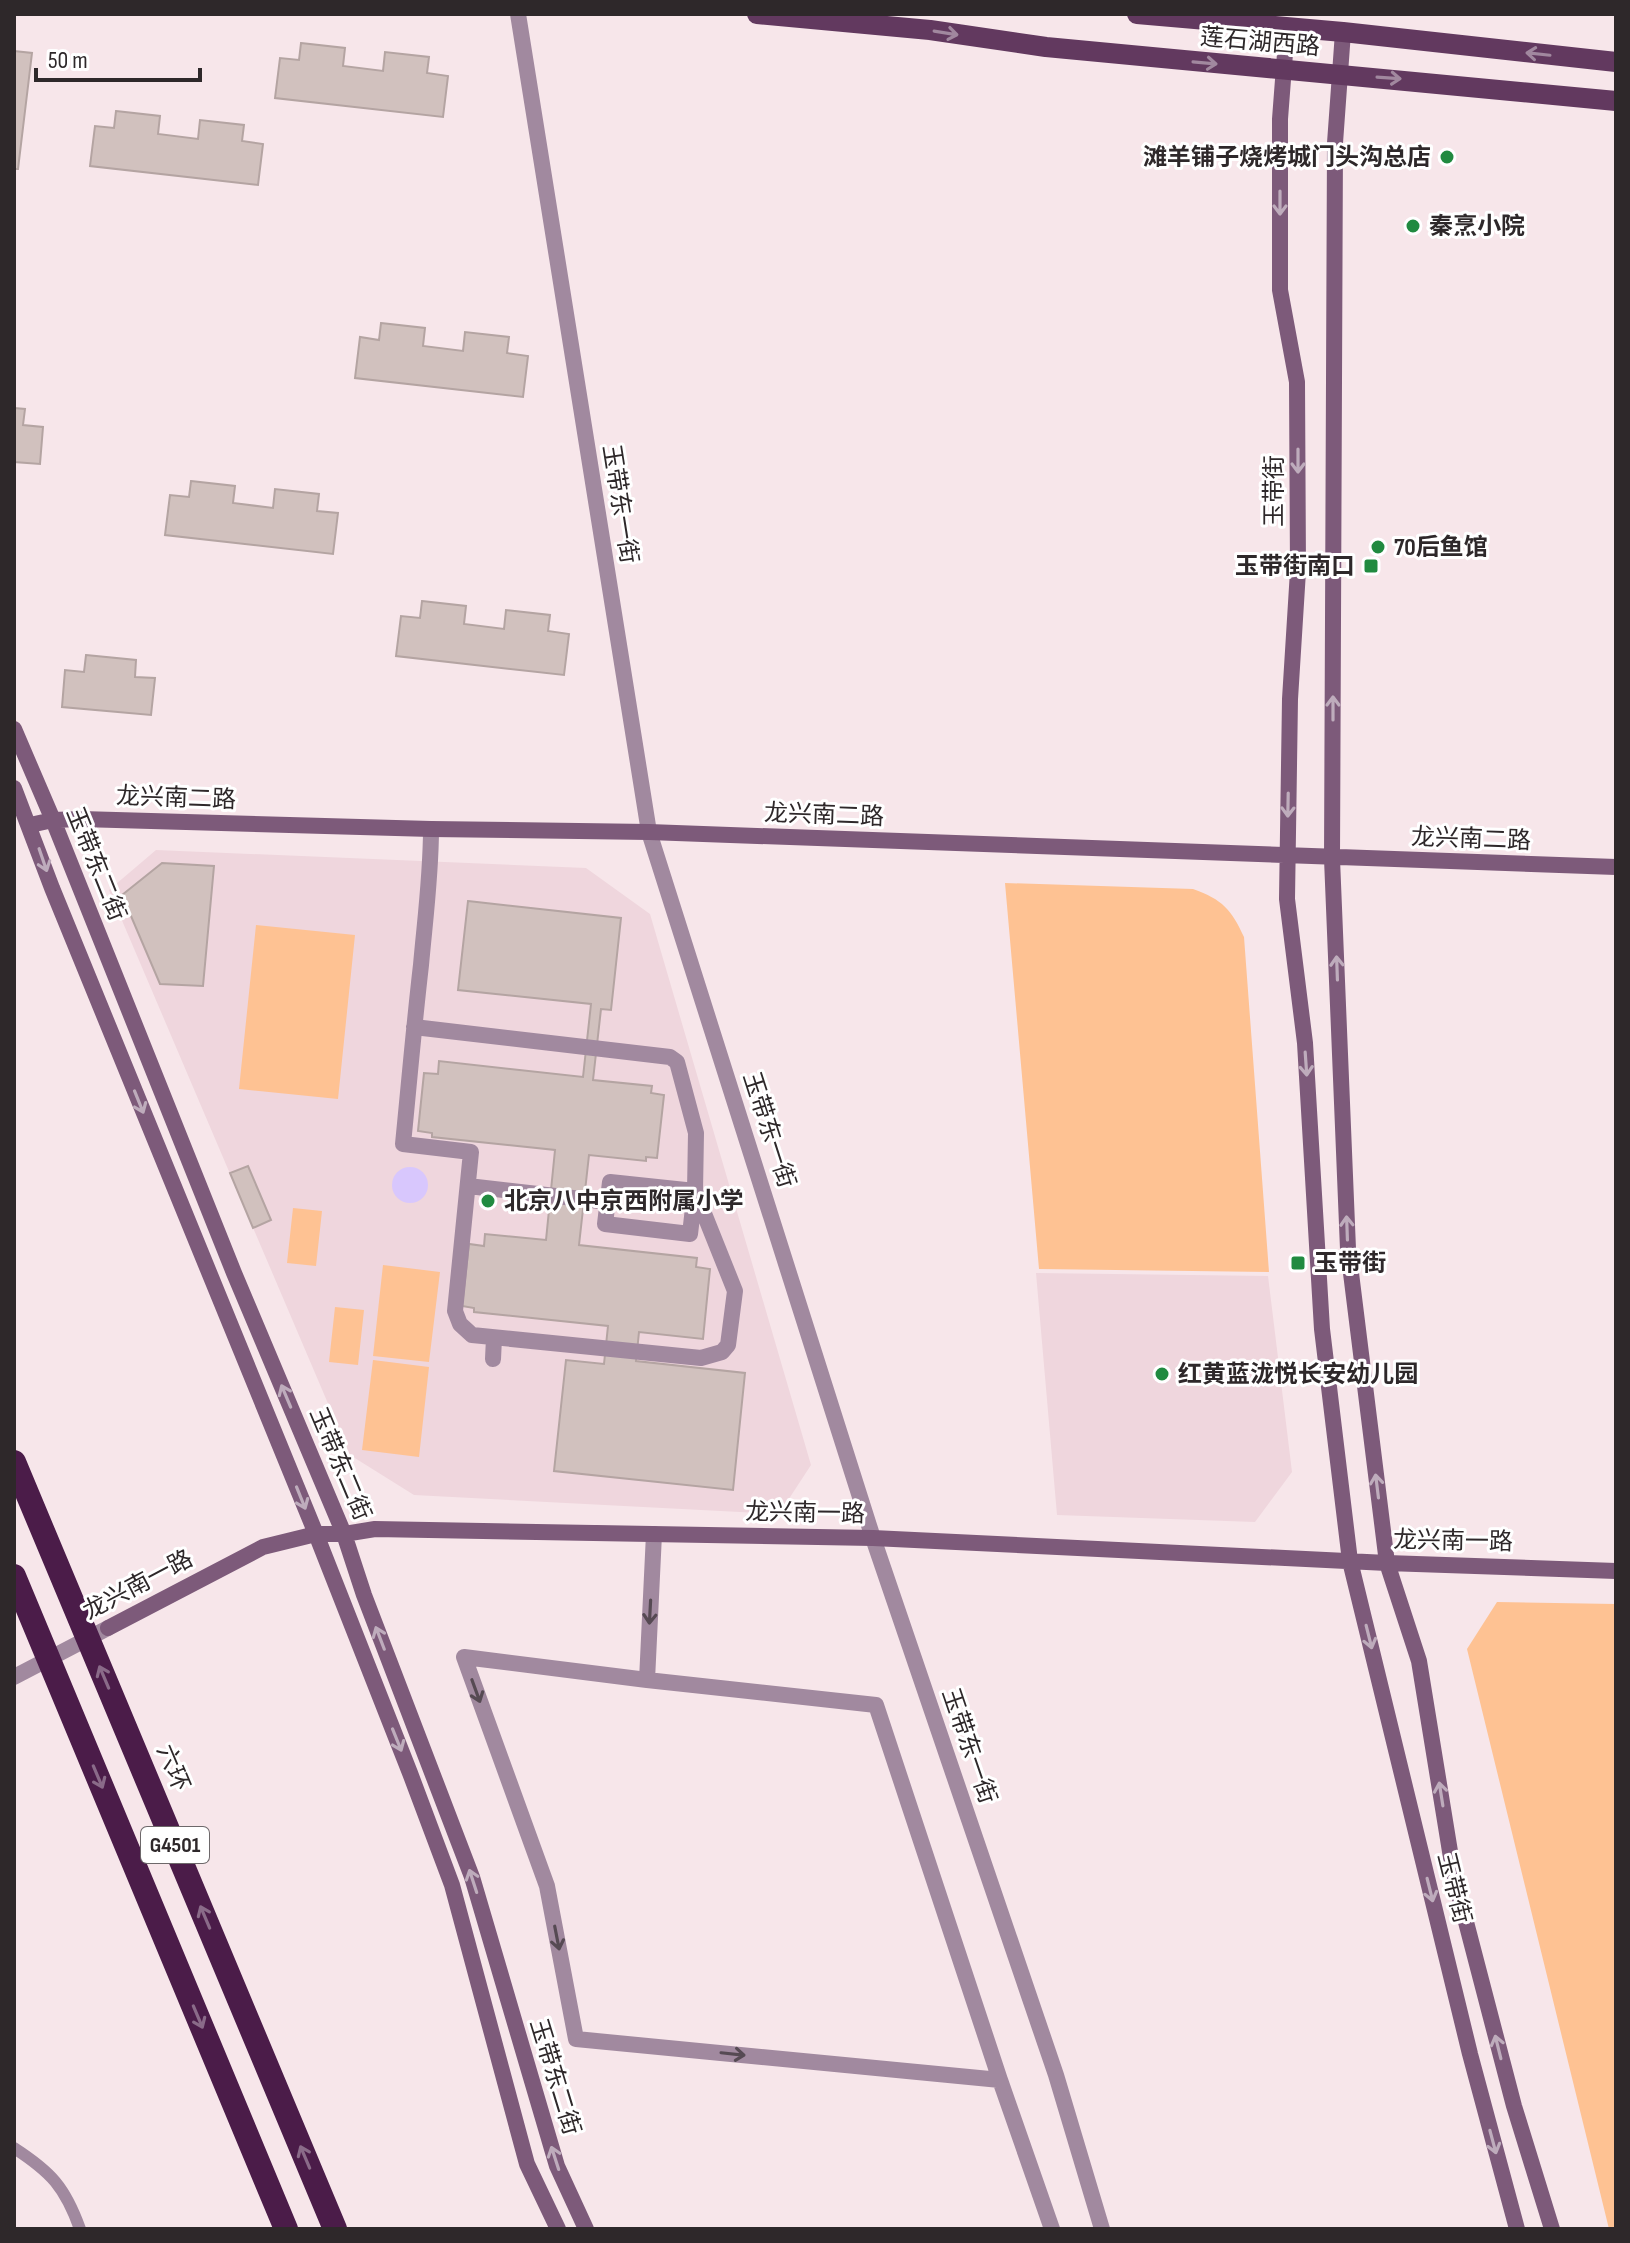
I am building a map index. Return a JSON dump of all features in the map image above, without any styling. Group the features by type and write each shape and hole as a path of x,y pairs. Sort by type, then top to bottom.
{"highway":[{"name":"六环","path":"14,1462 335,2229"},
{"name":"G4501","path":"14,1576 286,2229"}],"main road":[{"name":"莲石湖西路","path":"757,14 930,30 1046,47 1616,101"},
{"name":"莲石湖西路","path":"1137,14 1343,32 1616,62"}],"street":[{"name":"玉带东一街","path":"518,14 649,832 873,1538 1056,2075 1102,2229"},
{"name":"玉带街","path":"1287,27 1280,119 1280,290 1297,382 1298,544 1290,699 1287,899 1306,1059 1322,1329 1350,1561 1470,2054 1517,2229"},
{"name":"玉带街","path":"1343,32 1335,158 1332,859 1348,1249 1387,1563 1419,1661 1454,1876 1514,2106 1552,2229"},
{"name":"玉带东二街","path":"14,729 234,1273 344,1534 364,1595 472,1877 557,2166 586,2229"},
{"name":"玉带东二街","path":"14,788 316,1534 452,1885 527,2164 558,2229"},
{"name":"龙兴南二路","path":"30,825 53,820 649,832 1616,867"},
{"path":"431,829 431,862 403,1144 471,1152 455,1311 460,1324 472,1335 494,1338 701,1358 722,1352 728,1345 735,1291 695,1191"},
{"path":"414,1027 670,1057 677,1062 696,1133 695,1191 690,1234 605,1224 610,1182 695,1191"},
{"path":"468,1186 608,1202"},
{"path":"493,1359 494,1338"},
{"name":"龙兴南一路","path":"20,1674 263,1547 316,1534 375,1529 873,1538 1616,1571"},
{"path":"647,1680 654,1534"},
{"path":"1000,2080 576,2039 547,1886 464,1657 876,1705 1052,2229"}],"lane":[{"path":"14,2148 42,2166 70,2200 80,2229"}],"shaded area":[{"name":"北京八中京西附属小学","path":"156,850 586,868 650,914 811,1465 779,1514 414,1495 350,1455 109,890"},
{"path":"1005,883 1193,889 1219,902 1235,919 1244,937 1269,1272 1039,1269"},
{"path":"256,925 355,935 338,1099 239,1089"},
{"path":"410,1167 423,1172 428,1185 423,1198 410,1203 397,1198 392,1185 397,1172"},
{"path":"293,1208 322,1211 316,1266 287,1263"},
{"path":"383,1265 440,1272 429,1362 373,1356"},
{"name":"红黄蓝泷悦长安幼儿园","path":"1036,1273 1268,1276 1292,1472 1255,1522 1057,1515"},
{"path":"335,1307 364,1310 358,1365 329,1362"},
{"path":"373,1360 429,1367 419,1457 362,1450"},
{"path":"1497,1602 1616,1604 1616,2229 1609,2229 1467,1649"}],"building":[{"path":"301,43 345,48 343,66 383,71 385,52 429,57 427,73 448,76 443,117 275,98 280,58 299,60"},
{"path":"14,51 32,53 18,169 14,169"},
{"path":"116,111 160,116 158,134 198,139 200,120 244,125 242,141 263,144 258,185 90,166 95,126 114,128"},
{"path":"381,323 425,328 423,346 463,351 465,332 509,337 507,353 528,356 523,397 355,378 360,337 379,340"},
{"path":"14,408 25,409 23,425 43,427 40,464 14,462"},
{"path":"191,481 235,486 233,503 273,508 275,489 319,494 317,511 338,513 333,554 165,535 170,495 189,497"},
{"path":"422,601 466,606 464,624 504,629 506,610 550,615 548,631 569,634 564,675 396,656 401,616 420,618"},
{"path":"86,655 136,660 135,677 155,678 151,715 62,707 65,670 84,672"},
{"path":"162,863 214,866 203,986 160,984 122,895"},
{"path":"468,901 621,918 611,1010 601,1009 593,1080 652,1086 651,1093 664,1095 657,1158 646,1157 646,1161 589,1155 579,1245 697,1258 696,1267 710,1269 703,1339 639,1332 636,1361 745,1373 733,1490 554,1471 566,1360 604,1364 608,1326 474,1312 474,1308 462,1306 469,1244 484,1246 485,1234 546,1240 555,1150 432,1137 432,1133 418,1131 424,1073 438,1074 439,1061 583,1077 591,1004 458,990"},
{"path":"248,1166 271,1220 253,1228 230,1173"}],"place":[{"name":"滩羊铺子烧烤城门头沟总店","path":"1447,157"},
{"name":"秦烹小院","path":"1413,226"},
{"name":"70后鱼馆","path":"1378,547"},
{"name":"玉带街南口","path":"1371,566"},
{"name":"北京八中京西附属小学","path":"488,1201"},
{"name":"玉带街","path":"1298,1263"},
{"name":"红黄蓝泷悦长安幼儿园","path":"1162,1374"}]}
